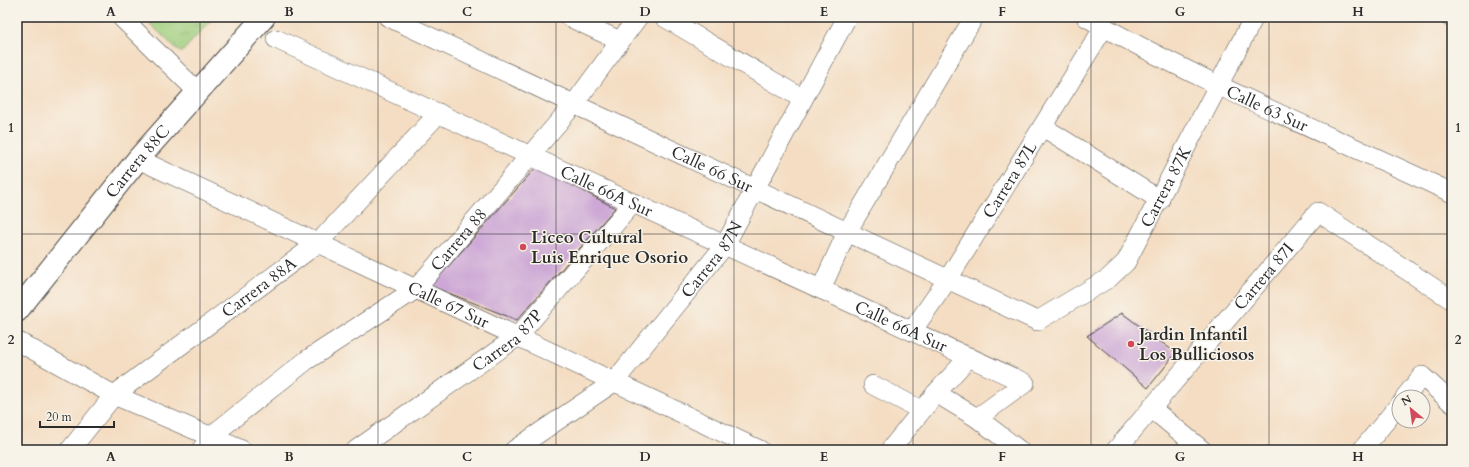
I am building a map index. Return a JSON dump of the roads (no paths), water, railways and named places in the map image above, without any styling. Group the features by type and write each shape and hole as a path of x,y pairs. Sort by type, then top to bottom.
{"street":[{"path":"121,17 198,91"},
{"name":"Carrera 88C","path":"17,311 138,159 264,17"},
{"name":"Calle 66 Sur","path":"388,17 1037,321"},
{"path":"569,17 620,41"},
{"name":"Carrera 88","path":"206,443 307,360 416,289 532,156 574,104 638,17"},
{"path":"664,17 803,99"},
{"name":"Carrera 87N","path":"514,450 614,382 725,245 847,17"},
{"path":"820,289 847,232 974,17"},
{"name":"Calle 63 Sur","path":"1086,17 1219,87 1343,142 1452,193"},
{"name":"Carrera 87K","path":"1037,321 1108,278 1126,262 1160,200 1254,17"},
{"name":"Carrera 87L","path":"912,331 948,279 1104,27"},
{"name":"Calle 66A Sur","path":"276,39 1025,383 977,418"},
{"name":"Carrera 88A","path":"70,450 114,395 318,243 439,113"},
{"path":"1043,127 1160,200"},
{"name":"Calle 67 Sur","path":"138,159 760,450"},
{"name":"Carrera 87P","path":"356,450 517,337 633,203"},
{"name":"Carrera 87I","path":"1116,450 1318,212 1452,300"},
{"path":"17,341 114,395 206,443 242,450"},
{"path":"890,450 921,410 969,357"},
{"path":"1411,389 1422,376 1452,403"},
{"path":"873,386 921,410"},
{"path":"936,393 977,418 1019,450"},
{"path":"1151,408 1202,450"},
{"path":"1362,450 1391,414"}],"place":[{"name":"Liceo Cultural Luis Enrique Osorio","path":"523,247"},
{"name":"Jardin Infantil Los Bulliciosos","path":"1131,344"}]}
